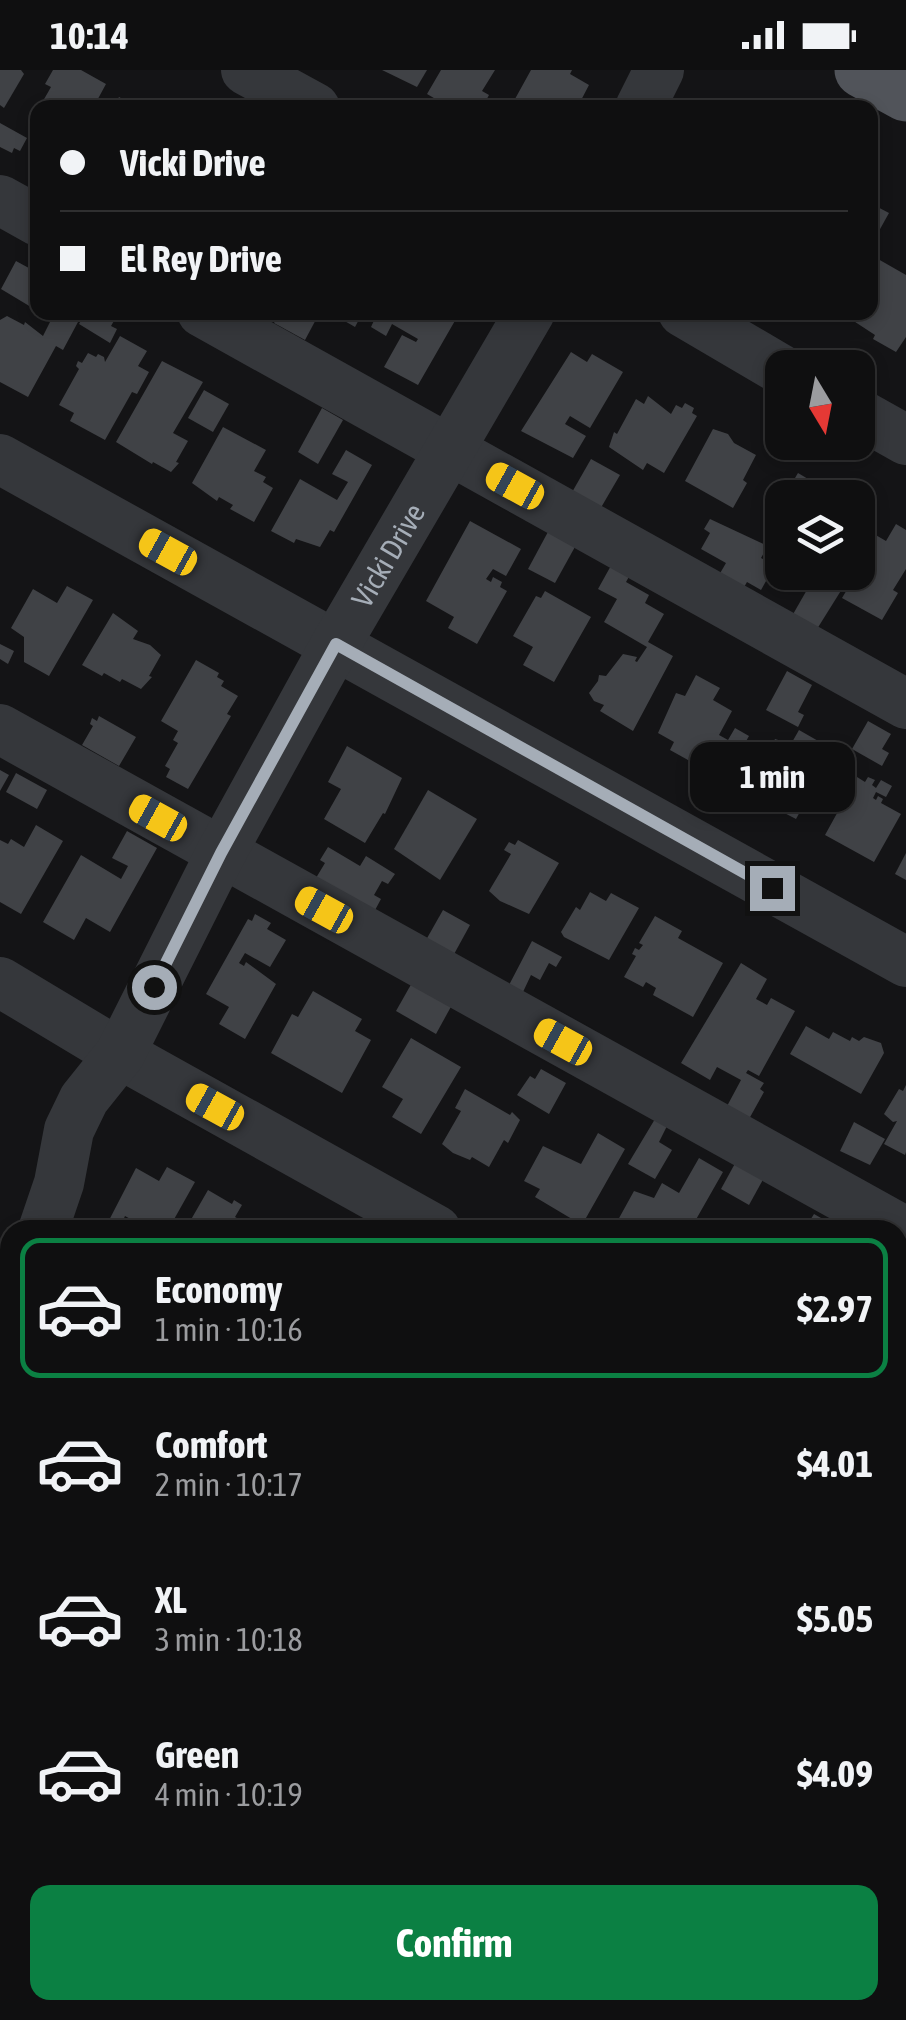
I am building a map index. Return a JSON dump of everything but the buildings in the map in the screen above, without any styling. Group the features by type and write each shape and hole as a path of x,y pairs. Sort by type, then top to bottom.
{"main road":[{"path":"862,70 906,94"}],"street":[{"path":"246,70 300,100"},
{"path":"644,100 659,70"},
{"path":"0,200 30,217"},
{"path":"216,320 906,704"},
{"name":"Vicki Drive","path":"46,1220 59,1184 70,1130 84,1098 120,1054 221,853 336,644 525,320"},
{"path":"697,320 765,360"},
{"path":"875,422 906,440"},
{"path":"0,459 906,962"},
{"path":"0,729 884,1220"},
{"path":"0,982 120,1054 418,1220"}],"route":[{"path":"154,987 221,853 336,644 772,888"}]}
